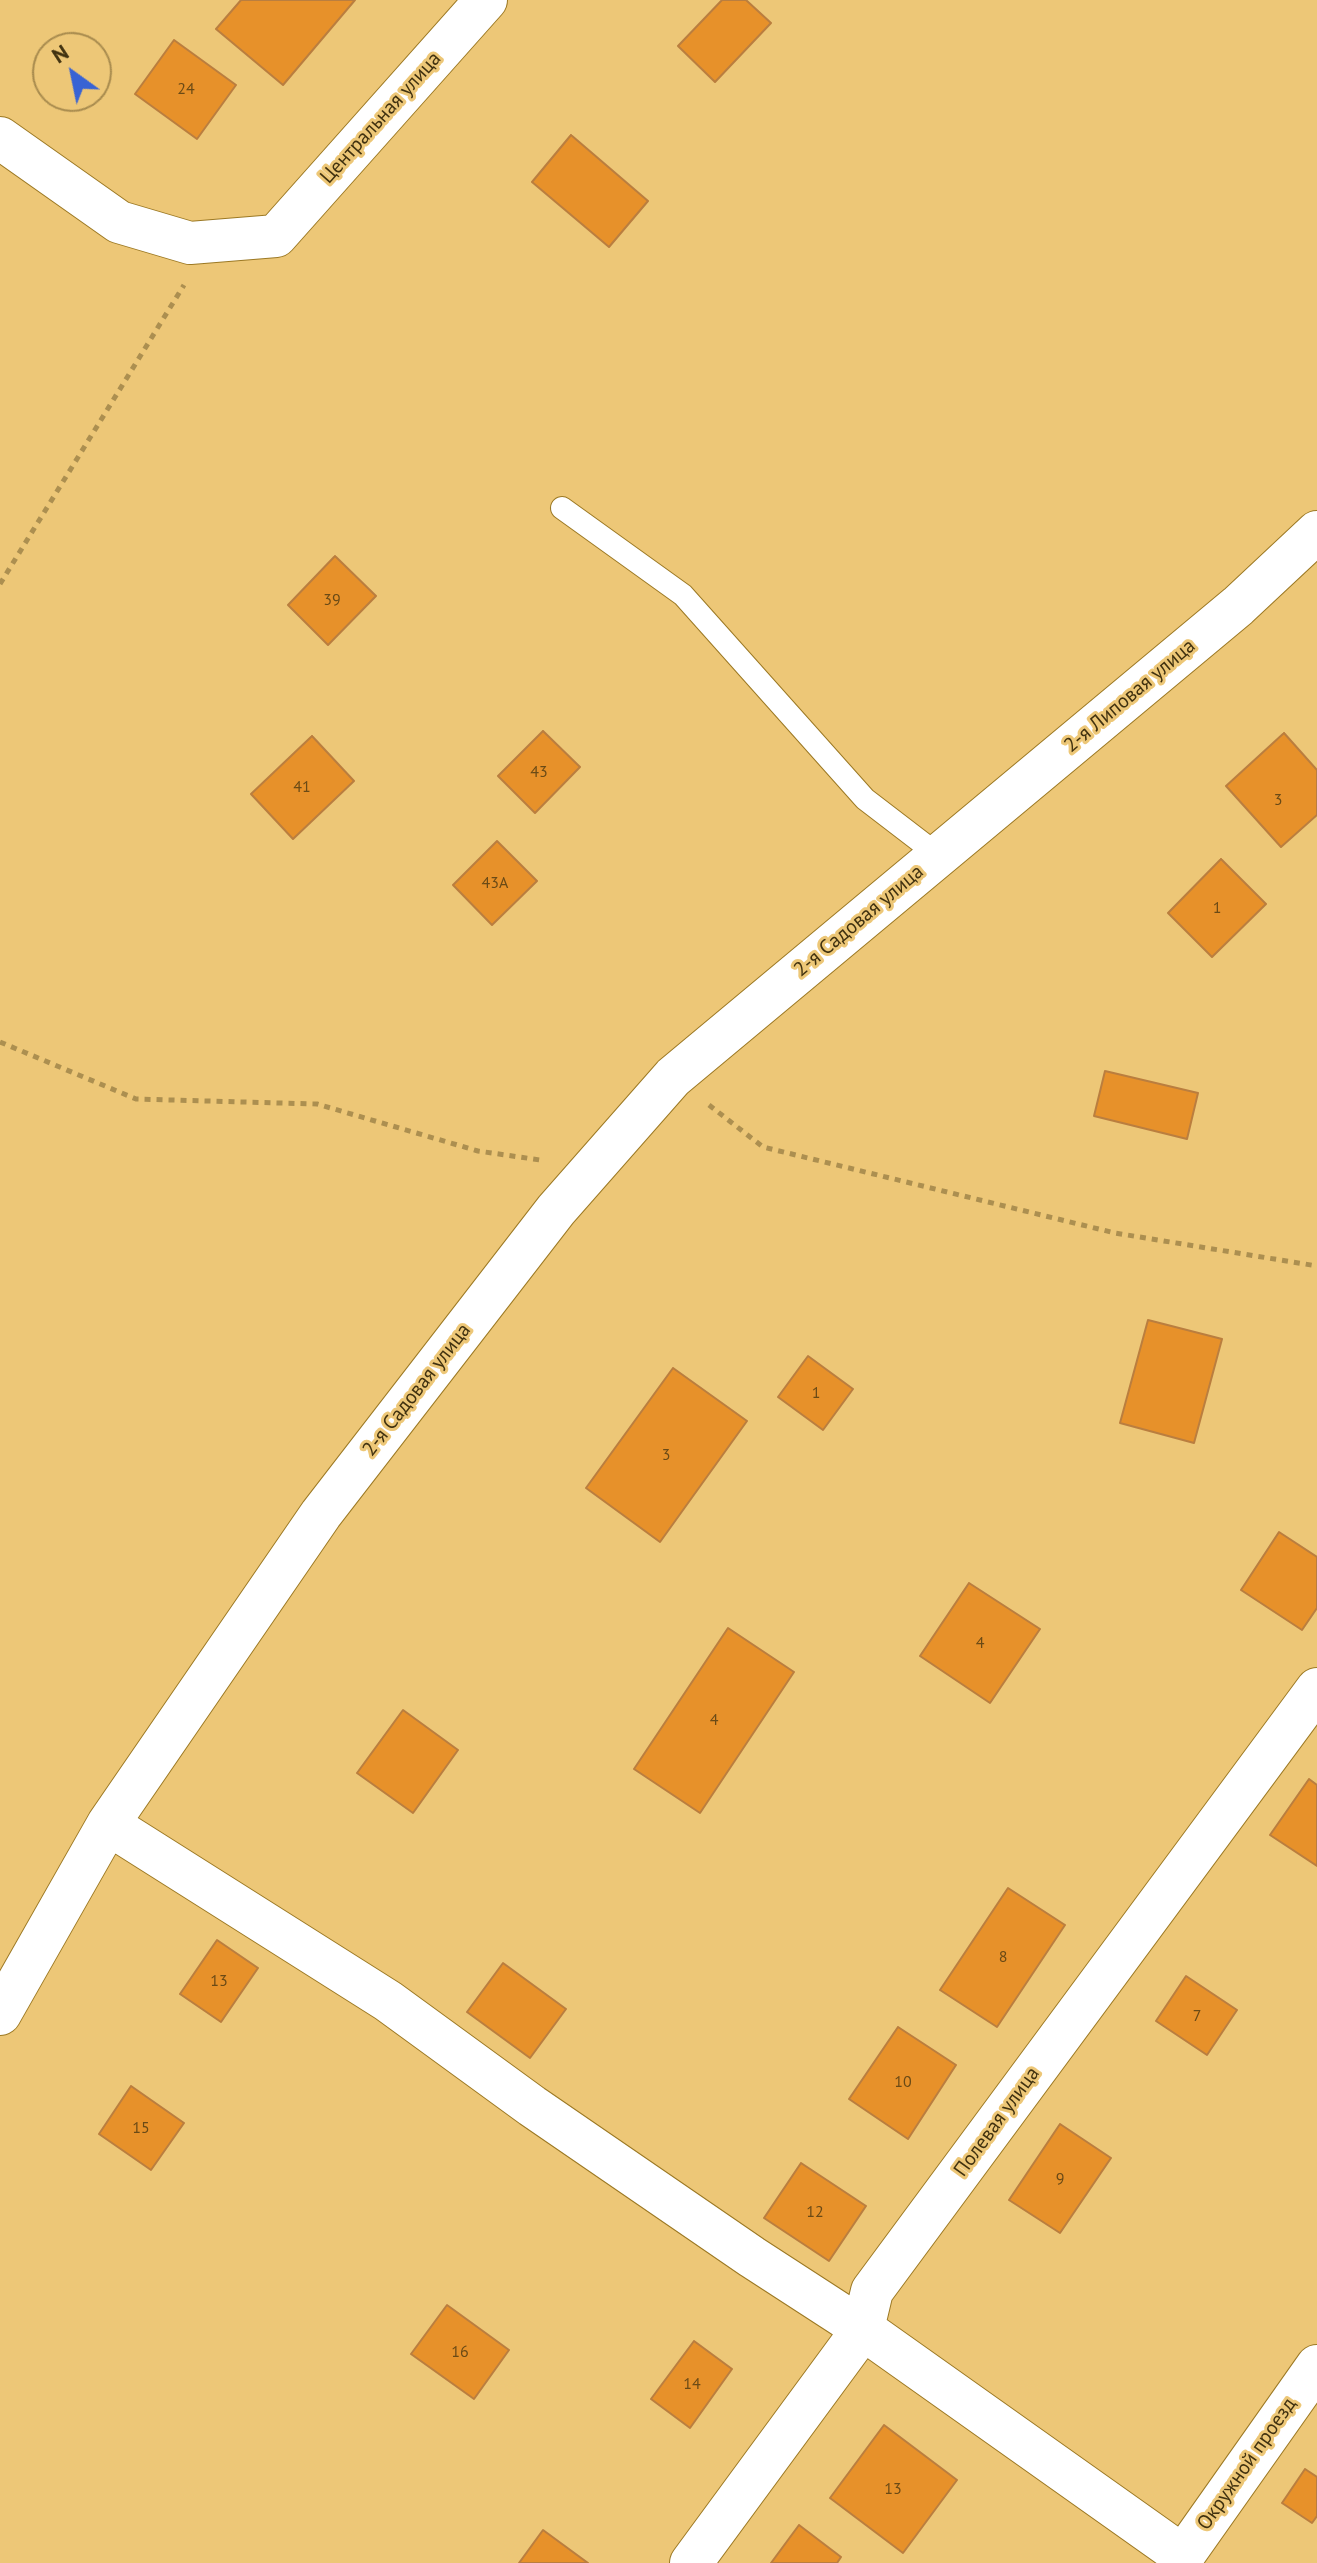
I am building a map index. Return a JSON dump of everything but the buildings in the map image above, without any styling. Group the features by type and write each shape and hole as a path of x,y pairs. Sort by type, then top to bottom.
{"street":[{"name":"Центральная улица","path":"213,240 276,236 486,0"},
{"path":"0,138 119,222 190,243 213,240"},
{"name":"2-я Липовая улица","path":"938,855 1238,606 1317,532"},
{"name":"2-я Садовая улица","path":"0,2014 108,1824 321,1514 556,1210 673,1077 938,855"},
{"name":"Полевая улица","path":"691,2563 863,2329 872,2291 1317,1689"},
{"path":"108,1824 388,2001 532,2106 863,2329 1180,2560"},
{"name":"Окружной проезд","path":"1180,2560 1317,2366"}],"lane":[{"path":"562,508 683,595 865,799 938,855"}],"path":[{"path":"0,584 213,240"},
{"path":"0,1042 136,1099 317,1104 478,1151 594,1167"},
{"path":"673,1077 763,1147 1115,1233 1317,1266"}]}
